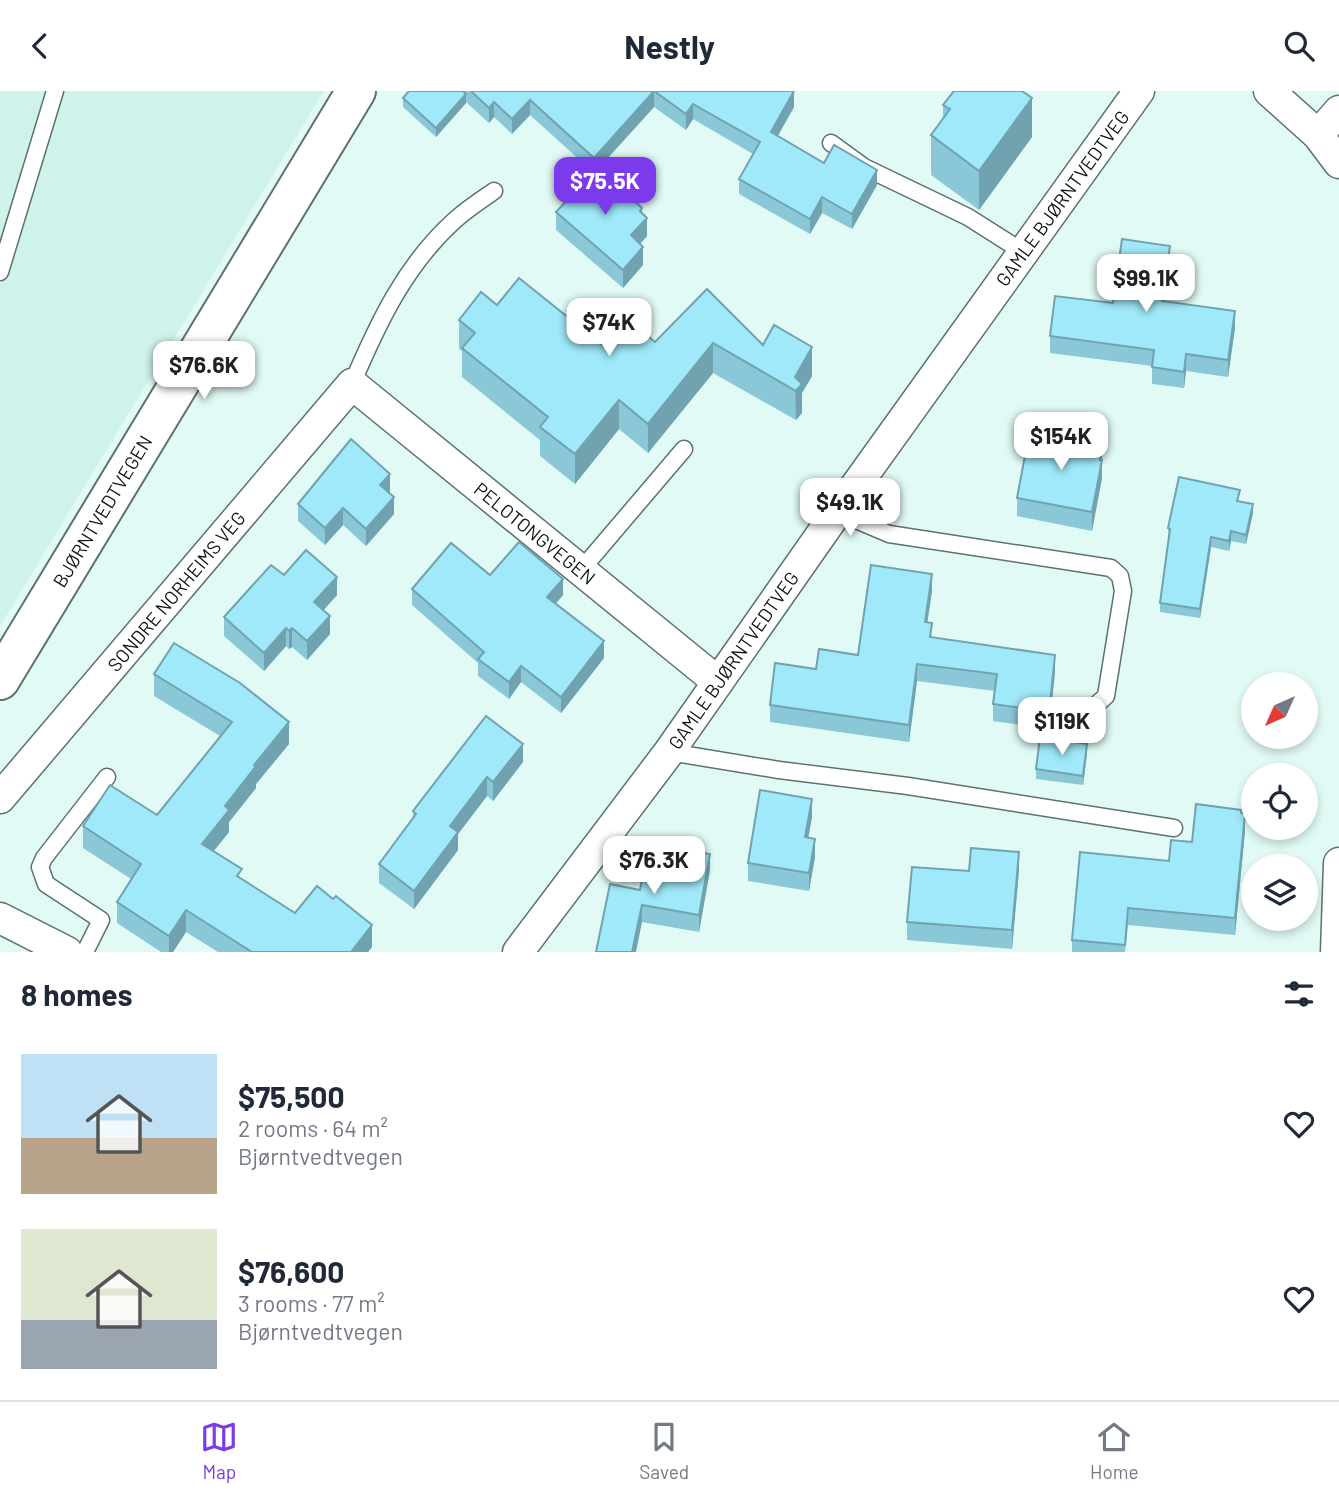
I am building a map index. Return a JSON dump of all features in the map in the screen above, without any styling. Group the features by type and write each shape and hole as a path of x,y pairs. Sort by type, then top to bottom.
{"main road":[{"name":"BJØRNTVEDTVEGEN","path":"2,671 356,91"}],"street":[{"name":"GAMLE BJØRNTVEDTVEG","path":"518,952 669,752 837,512 1139,91"},
{"path":"1269,91 1318,135 1339,163"},
{"path":"1318,135 1339,111"},
{"name":"PELOTONGVEGEN","path":"352,384 718,682"},
{"name":"SONDRE NORHEIMS VEG","path":"0,798 352,384"},
{"path":"1336,952 1339,863"},
{"path":"0,918 67,952"}],"lane":[{"path":"0,272 55,91"},
{"path":"831,143 864,167 968,217 1023,252"},
{"path":"352,384 376,328 409,272 456,219 494,191"},
{"path":"581,570 684,449"},
{"path":"837,512 889,534 1111,568 1120,576 1123,591 1106,696 1086,715"},
{"path":"669,752 1174,828"},
{"path":"85,952 101,920 46,884 40,867 44,858 107,777"}],"shaded area":[{"path":"0,91 324,91 0,626"}],"building":[{"path":"409,91 463,91 466,94 436,128 403,98"},
{"path":"471,91 654,91 594,158 530,100 512,119 494,102 489,108"},
{"path":"654,91 794,91 771,132 824,163 834,145 877,170 852,214 822,197 810,219 739,179 760,142 693,104 686,114"},
{"path":"954,91 1022,91 1032,98 979,171 931,135 950,109 943,105"},
{"path":"598,167 642,208 640,211 647,218 631,235 643,247 623,270 556,212"},
{"path":"1122,239 1170,246 1162,301 1235,311 1228,360 1186,354 1184,372 1152,367 1154,350 1050,336 1055,296 1113,303"},
{"path":"519,278 610,351 632,323 655,342 707,289 763,345 774,325 812,347 795,377 802,384 796,391 713,343 648,424 619,400 575,454 540,427 548,417 462,348 475,333 459,320 481,292 497,305"},
{"path":"1033,432 1102,446 1092,512 1017,498 1027,445 1030,445"},
{"path":"351,439 390,474 380,485 394,497 366,529 343,508 325,528 298,504"},
{"path":"1179,477 1240,490 1237,501 1253,504 1246,535 1231,531 1229,541 1211,537 1200,609 1160,603 1168,528"},
{"path":"519,542 563,579 547,597 604,641 561,697 521,666 509,682 478,659 484,652 412,589 451,543 490,575"},
{"path":"306,550 337,577 314,602 330,616 307,641 292,628 289,631 286,628 264,653 224,617 271,565 284,575"},
{"path":"871,565 932,574 925,622 932,623 930,637 1055,655 1049,712 993,704 997,674 917,664 909,725 770,705 775,663 816,669 819,649 858,655"},
{"path":"174,643 240,683 289,722 254,765 256,766 225,806 229,810 202,844 242,869 237,876 295,913 317,886 333,899 336,896 372,925 351,952 252,952 186,910 169,936 117,902 141,864 83,826 110,785 157,815 232,722 154,674"},
{"path":"486,716 523,744 493,782 487,777 450,826 458,832 414,891 379,864 416,814 413,811"},
{"path":"1040,737 1087,744 1083,776 1036,769"},
{"path":"760,790 812,799 805,837 815,839 809,873 748,863"},
{"path":"1196,804 1241,810 1242,840 1235,918 1128,908 1125,945 1072,940 1080,852 1169,861 1171,840 1192,842"},
{"path":"657,845 710,854 699,915 642,905 632,952 596,952 610,884 640,890 645,863 653,865"},
{"path":"971,848 1019,852 1012,930 907,922 912,867 969,871"}]}
